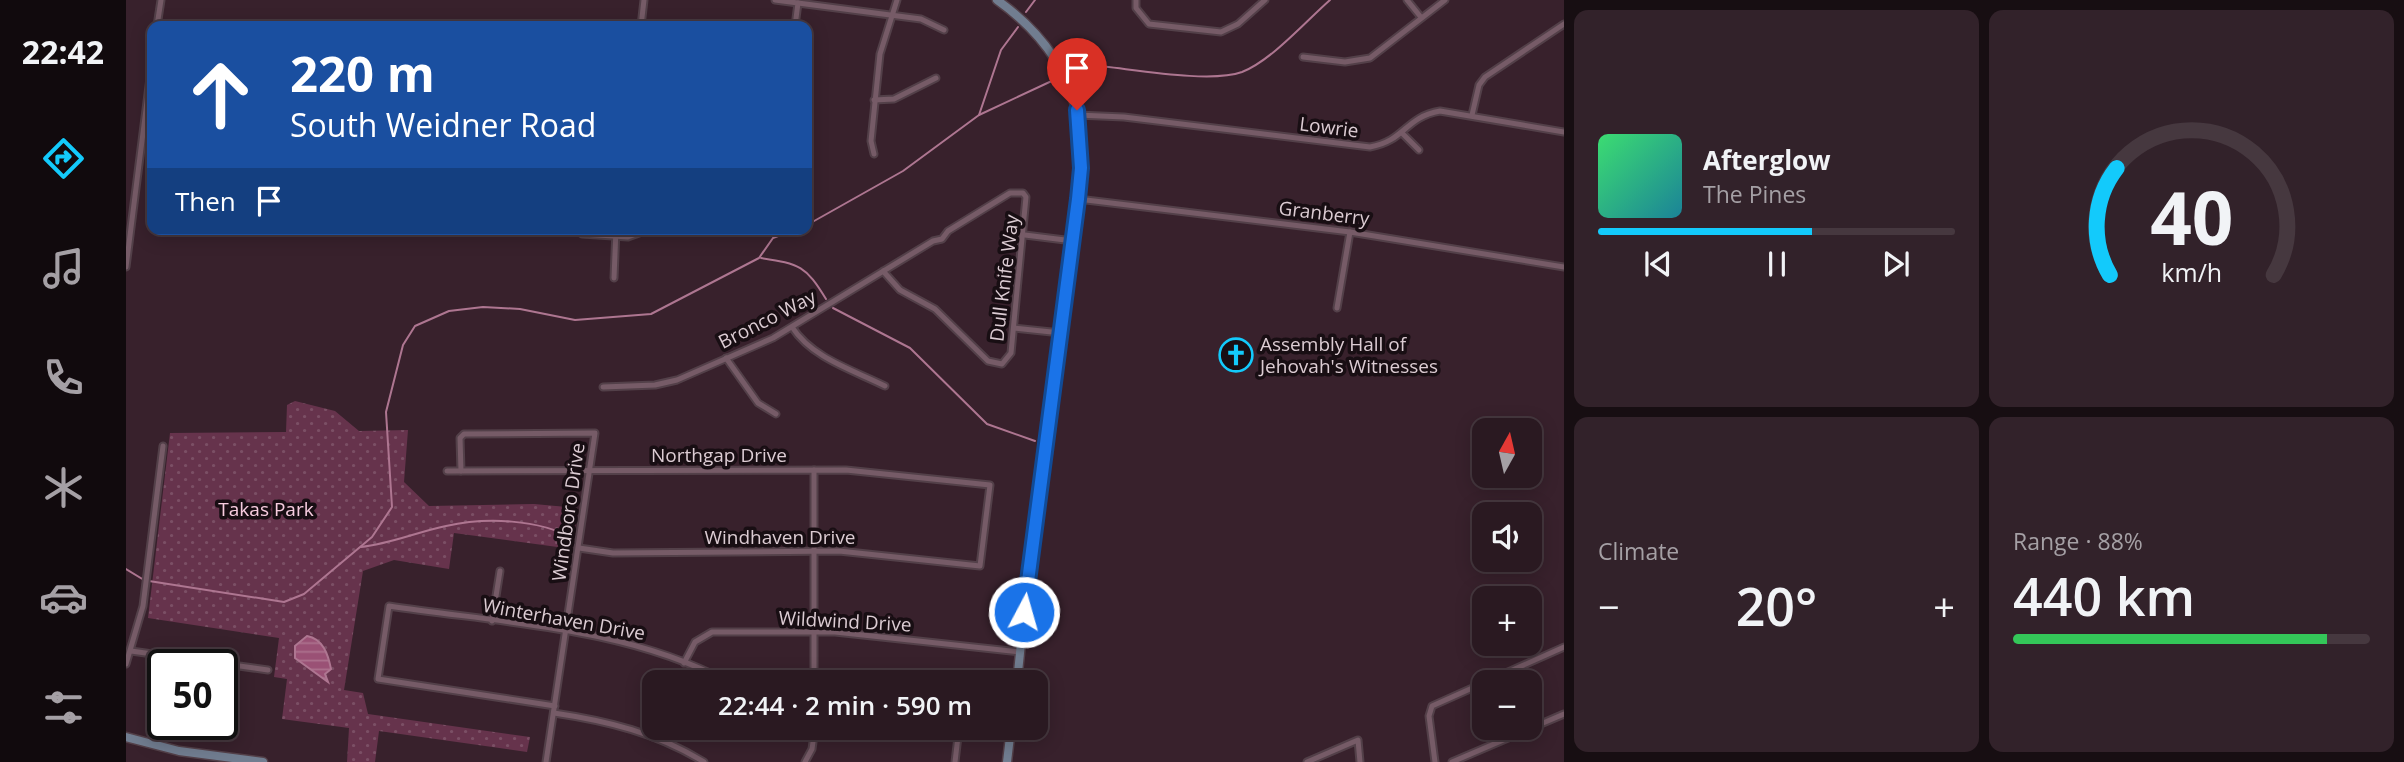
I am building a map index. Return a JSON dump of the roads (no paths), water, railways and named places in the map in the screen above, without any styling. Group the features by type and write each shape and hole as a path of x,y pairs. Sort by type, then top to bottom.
{"main road":[{"path":"997,0 1014,12 1049,50 1069,87 1077,115 1081,168 1018,670"},
{"path":"126,737 179,751 262,762"},
{"path":"1007,762 1010,740"}],"street":[{"path":"158,21 161,0"},
{"path":"641,21 644,0"},
{"path":"775,0 895,15 932,22 944,30"},
{"path":"874,154 870,141 880,54 895,15 897,0"},
{"path":"1136,0 1136,9 1149,24 1214,33 1233,28 1265,0"},
{"path":"1408,0 1420,16"},
{"path":"1303,57 1345,62 1364,60 1386,48 1420,16 1445,0"},
{"path":"796,21 798,3"},
{"path":"1472,116 1479,85 1485,77 1564,24"},
{"path":"874,100 894,99 936,78"},
{"path":"126,267 147,101"},
{"name":"Lowrie","path":"1077,115 1124,117 1370,147 1390,144 1411,121 1440,111 1564,132"},
{"path":"1402,133 1419,150"},
{"name":"Bronco Way","path":"603,387 667,383 726,358 792,327 933,241 939,233 948,231 1010,193 1023,193"},
{"name":"Dull Knife Way","path":"883,271 900,290 935,309 988,361 1002,364 1011,353 1028,204 1023,193"},
{"name":"Granberry","path":"1078,199 1350,232 1564,267"},
{"path":"1338,307 1350,232"},
{"path":"593,235 634,235"},
{"path":"1025,235 1073,241"},
{"path":"614,278 615,237"},
{"path":"792,327 807,345 819,353 885,386"},
{"path":"1014,328 1061,333"},
{"path":"726,358 758,403 776,414"},
{"name":"Windboro Drive","path":"461,471 460,438 464,434 595,433 546,762"},
{"path":"126,664 147,573 163,446"},
{"path":"814,470 814,670"},
{"name":"Northgap Drive","path":"447,471 814,470 874,472 990,485 980,566"},
{"name":"Windhaven Drive","path":"579,548 613,553 862,553 980,566"},
{"path":"492,621 500,572"},
{"name":"Winterhaven Drive","path":"554,710 378,679 389,606 566,632 640,646 700,670"},
{"name":"Wildwind Drive","path":"684,663 695,642 712,632 814,631 1020,652"},
{"path":"1435,762 1429,716 1432,706 1564,647"},
{"path":"131,651 268,670"},
{"path":"554,710 620,725 704,762"},
{"path":"1452,762 1564,714"},
{"path":"805,762 813,740"},
{"path":"956,762 959,740"},
{"path":"1307,762 1358,740 1360,762"}],"waterway":[{"path":"1026,12 1035,0"},
{"path":"1071,71 1090,65 1189,76 1242,72 1265,59 1330,0"},
{"path":"979,115 1001,50 1018,27"},
{"path":"812,222 903,171 979,115 1056,79"},
{"path":"149,581 284,602 304,594 372,537 392,507 386,412 403,345 415,326 449,311 483,307 520,309 575,320 651,314 759,258 773,238 781,235"},
{"path":"761,258 801,268 826,299"},
{"path":"833,308 910,348 987,424 1035,441"},
{"path":"361,547 478,521 529,524 545,527 574,539"},
{"path":"126,569 144,580"}],"place":[{"name":"Assembly Hall of Jehovah's Witnesses","path":"1236,355"}],"park label":[{"name":"Takas Park","path":"266,509"}]}
